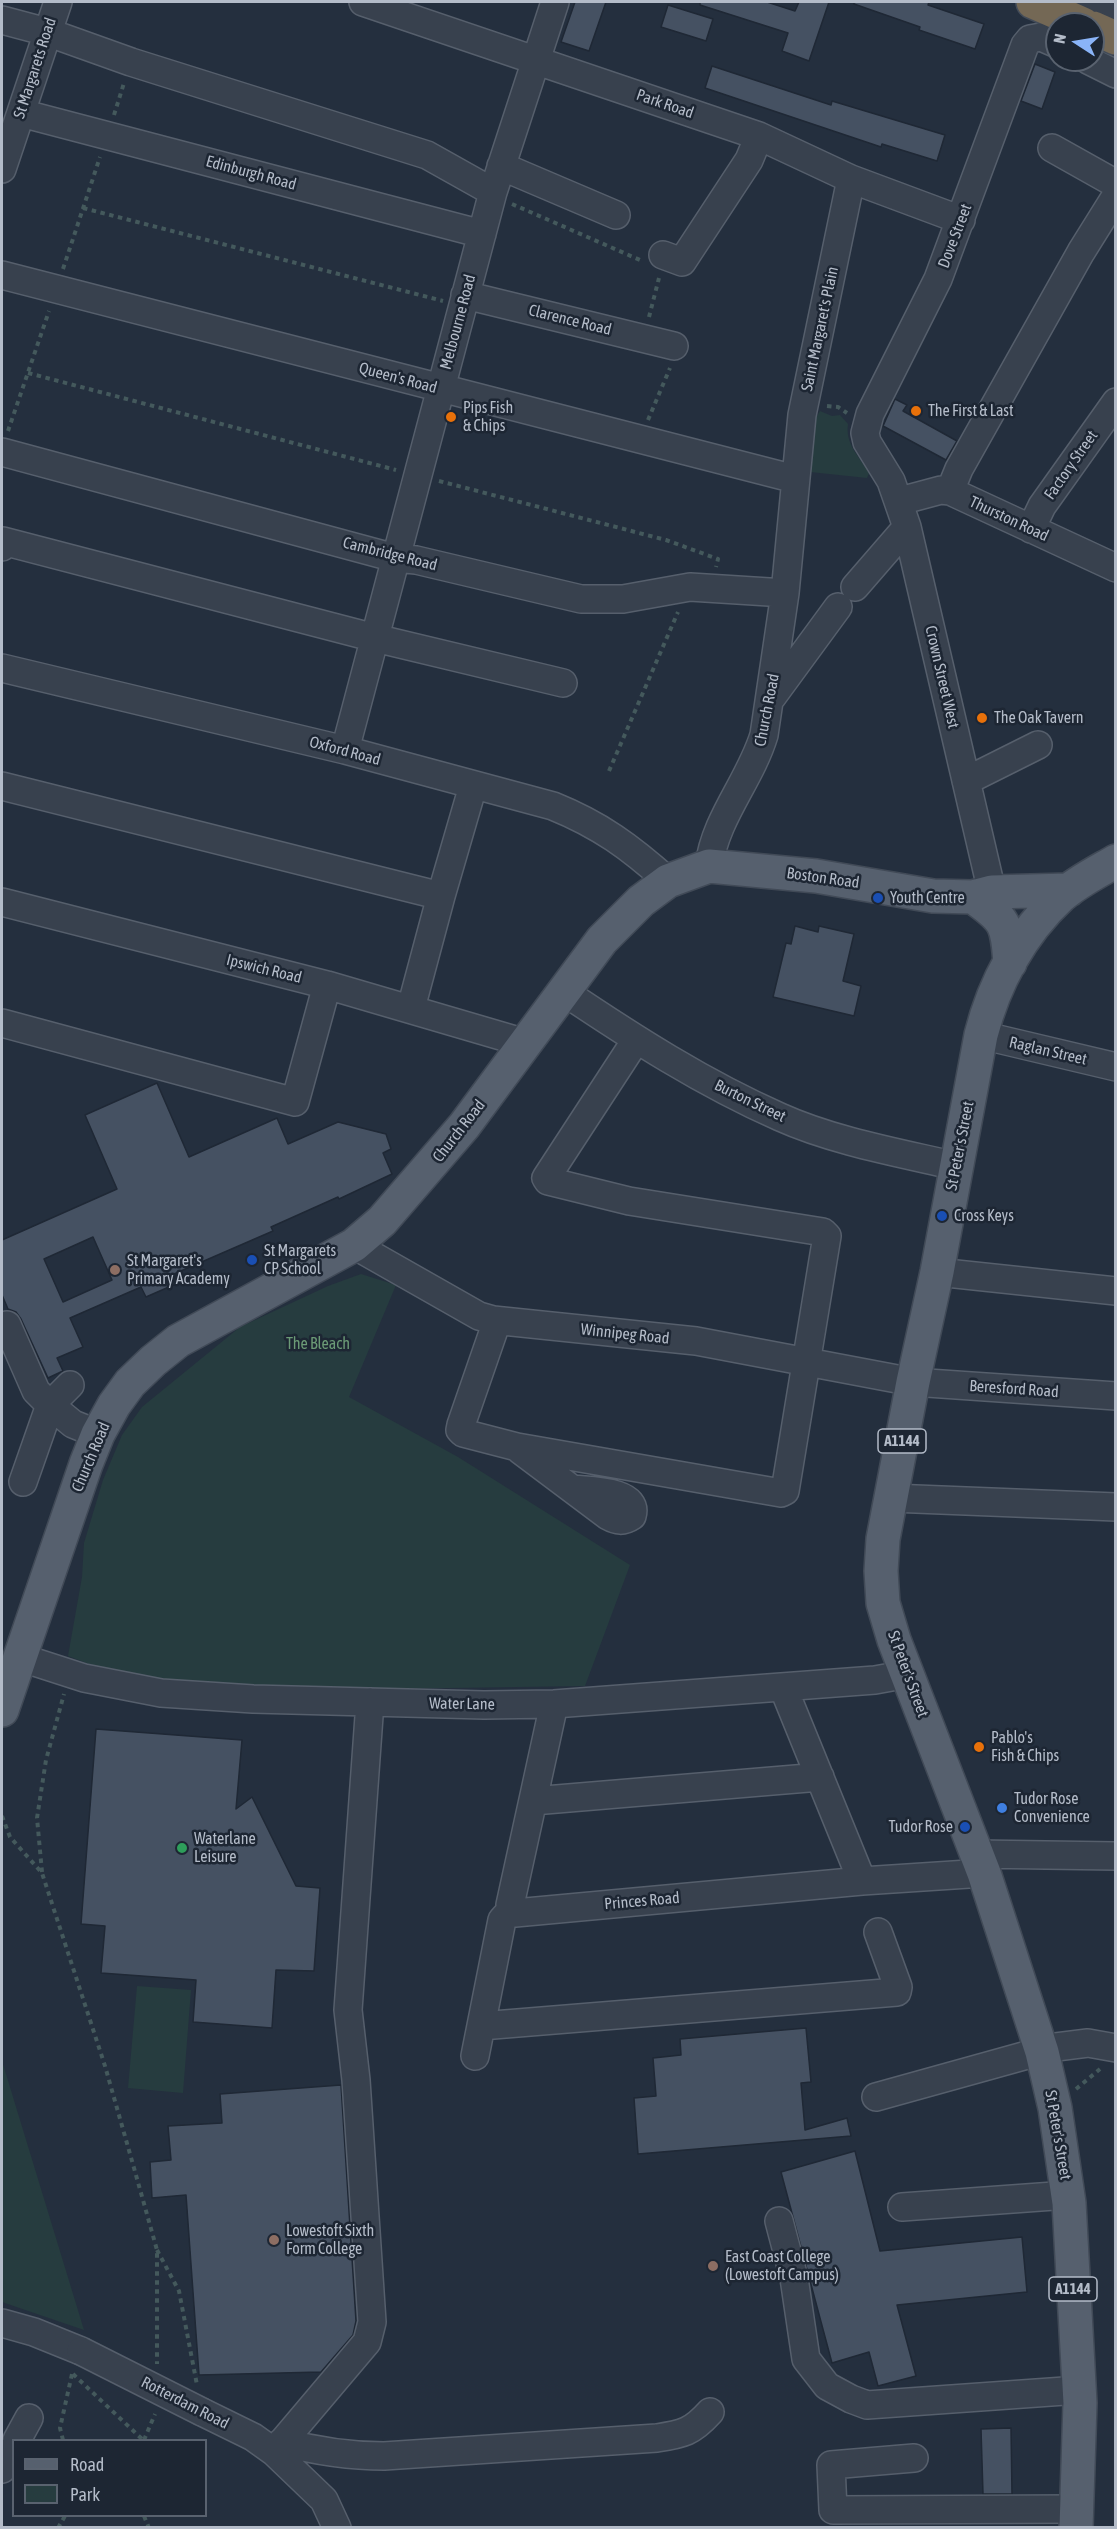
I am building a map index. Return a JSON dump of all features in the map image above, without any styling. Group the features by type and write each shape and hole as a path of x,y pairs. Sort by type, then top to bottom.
{"highway":[{"path":"1033,2 1056,12"}],"main road":[{"name":"St Peter's Street","path":"1077,2518 1079,2390 1068,2195 1054,2108 1042,2052 980,1864 894,1640 883,1603 881,1571 883,1539 912,1382 937,1272 988,1008 1022,940 1069,890 1116,861"},
{"name":"Church Road","path":"2,1710 65,1521 98,1434 130,1383 178,1341 354,1245 382,1221 414,1187 464,1126 602,940 641,901 668,881 709,866"},
{"name":"Boston Road","path":"709,866 816,876 933,896 983,898 1069,890"},
{"path":"983,898 1005,924 1010,963"}],"street":[{"name":"St Margarets Road","path":"2,169 12,124 58,2"},
{"name":"Park Road","path":"363,2 759,136 851,179 961,220"},
{"name":"Melbourne Road","path":"345,750 493,194 555,2"},
{"path":"1090,2 1116,12"},
{"path":"2,20 47,32 131,62 427,155 493,194"},
{"name":"Dove Street","path":"868,421 938,279 1025,45 1030,39 1041,37 1045,39"},
{"name":"Edinburgh Road","path":"12,124 107,136 482,234"},
{"path":"658,263 682,262 749,160 759,136"},
{"path":"1052,148 1116,184"},
{"path":"501,166 616,215"},
{"name":"Saint Margaret's Plain","path":"795,479 805,404 851,179"},
{"path":"950,491 959,469 1081,252 1116,196"},
{"name":"Queen's Road","path":"2,275 795,479"},
{"name":"Clarence Road","path":"464,301 674,346"},
{"name":"Factory Street","path":"1030,529 1042,507 1116,402"},
{"name":"Crown Street West","path":"868,421 865,433 867,442 891,481 900,501 907,527 966,781 983,898"},
{"name":"Cambridge Road","path":"2,452 395,558 416,560 581,599 623,599 701,588 785,593"},
{"name":"Church Road","path":"709,866 718,830 757,758 764,735 785,593 795,479"},
{"name":"Thurston Road","path":"900,501 941,490 950,491 1116,568"},
{"path":"771,698 847,597 907,527"},
{"path":"2,547 3,541 375,638 563,683"},
{"name":"Oxford Road","path":"2,668 345,750 553,806 586,819 633,850 668,881"},
{"path":"966,781 1038,745"},
{"path":"2,786 441,896"},
{"path":"411,1008 473,786"},
{"name":"Ipswich Road","path":"2,902 327,985 525,1043"},
{"path":"2,1023 295,1102 327,985"},
{"name":"Burton Street","path":"563,991 663,1057 782,1118 866,1146 956,1166"},
{"name":"Raglan Street","path":"981,1035 1116,1067"},
{"path":"497,1321 460,1430 463,1433 517,1447 781,1493 785,1491 827,1236 823,1232 629,1201 548,1181 546,1178 636,1040"},
{"name":"Winnipeg Road","path":"354,1245 479,1316 497,1321 696,1341 912,1382"},
{"path":"937,1272 1116,1291"},
{"path":"7,1325 36,1391 73,1424 98,1434"},
{"name":"Beresford Road","path":"912,1382 1116,1396"},
{"path":"23,1482 50,1405 70,1385"},
{"path":"517,1447 572,1489"},
{"path":"891,1498 1116,1507"},
{"name":"Water Lane","path":"19,1657 70,1674 161,1693 253,1699 370,1702 554,1704 875,1680 908,1674"},
{"path":"783,1687 862,1881"},
{"path":"278,2447 368,2342 372,2322 356,2080 348,2010 370,1702"},
{"path":"475,2056 502,1920 511,1910 510,1905 554,1704"},
{"path":"533,1802 820,1777"},
{"name":"Princes Road","path":"511,1910 515,1913 862,1881 980,1864 1116,1856"},
{"path":"481,2026 897,1992 898,1987 878,1932"},
{"path":"876,2097 1056,2047 1088,2043 1114,2048"},
{"path":"902,2207 1068,2195"},
{"path":"779,2221 794,2278 806,2359 827,2386 867,2405 1079,2390"},
{"name":"Rotterdam Road","path":"2,2323 77,2362 202,2412 278,2447 324,2500 337,2528"},
{"path":"278,2447 353,2456 513,2448 681,2434 697,2427 710,2412"},
{"path":"2,2469 12,2452"},
{"path":"914,2458 831,2465 833,2510 1077,2518"}],"path":[{"path":"2,452 131,62"},
{"path":"493,194 658,263 643,338"},
{"path":"83,208 464,301"},
{"path":"639,440 674,358 674,346"},
{"path":"28,373 666,540 718,559 701,588 609,771"},
{"path":"805,404 818,408 832,406 868,421"},
{"path":"70,1674 46,1760 37,1818 42,1873 105,2066 156,2250 179,2291 202,2412"},
{"path":"2,1816 10,1837 42,1873"},
{"path":"1054,2108 1069,2104 1068,2095 1110,2061 1114,2048"},
{"path":"156,2250 157,2372"},
{"path":"63,2439 60,2428 77,2362"},
{"path":"77,2362 142,2439"},
{"path":"144,2439 155,2416 155,2405"}],"green space":[{"path":"820,411 832,416 840,415 848,424 851,444 869,473 867,478 810,472 809,459 815,433 814,421"},
{"name":"The Bleach","path":"361,1274 396,1285 349,1397 458,1457 630,1565 585,1686 314,1690 134,1681 68,1656 82,1577 84,1543 103,1480 122,1435 142,1407 240,1327 328,1286"},
{"path":"137,1986 191,1990 183,2093 128,2088"},
{"path":"2,2061 84,2330 2,2302"}],"building":[{"path":"575,2 606,2 589,51 561,42"},
{"path":"700,2 767,2 795,11 799,2 829,2 809,61 782,51 788,33 700,5"},
{"path":"854,2 929,2 928,5 984,24 975,49 919,30 920,27 854,4"},
{"path":"668,5 713,19 706,41 661,27"},
{"path":"1035,64 1045,68 1045,72 1055,72 1042,109 1021,101"},
{"path":"712,66 831,105 832,101 945,135 937,161 882,144 881,147 705,88"},
{"path":"895,399 907,405 903,411 957,441 946,460 883,426"},
{"path":"795,926 818,932 819,926 854,934 843,981 861,986 854,1016 773,997 786,943 791,944"},
{"path":"157,1083 189,1157 277,1118 288,1144 338,1122 386,1134 391,1149 383,1153 392,1174 271,1227 273,1231 174,1274 178,1283 146,1297 141,1287 70,1318 83,1347 57,1358 63,1371 48,1378 21,1319 16,1312 8,1309 2,1295 2,1240 117,1189 85,1115","holes":["93,1237 112,1280 63,1302 44,1259"]},
{"name":"Waterlane Leisure","path":"96,1729 242,1740 236,1809 252,1797 296,1886 320,1888 314,1971 276,1970 272,2028 193,2022 196,1980 101,1973 105,1926 81,1924"},
{"path":"806,2028 811,2082 801,2083 805,2130 847,2118 851,2136 638,2154 634,2098 656,2096 653,2058 681,2055 680,2039"},
{"name":"Lowestoft Sixth Form College","path":"341,2085 356,2321 353,2335 321,2372 199,2375 186,2195 152,2198 150,2162 171,2160 168,2126 222,2123 220,2094"},
{"path":"855,2151 880,2251 1022,2237 1027,2292 897,2305 916,2376 878,2386 869,2352 832,2363 781,2172"},
{"path":"1011,2428 1012,2494 983,2494 981,2429"}],"place":[{"name":"The First & Last","path":"916,411"},
{"name":"Pips Fish & Chips","path":"451,417"},
{"name":"The Oak Tavern","path":"982,718"},
{"name":"Youth Centre","path":"878,898"},
{"name":"Cross Keys","path":"942,1216"},
{"name":"St Margarets CP School","path":"252,1260"},
{"name":"St Margaret's Primary Academy","path":"115,1270"},
{"name":"Pablo's Fish & Chips","path":"979,1747"},
{"name":"Tudor Rose Convenience","path":"1002,1808"},
{"name":"Tudor Rose","path":"965,1827"},
{"name":"Waterlane Leisure","path":"182,1848"},
{"name":"Lowestoft Sixth Form College","path":"274,2240"},
{"name":"East Coast College (Lowestoft Campus)","path":"713,2266"}]}
